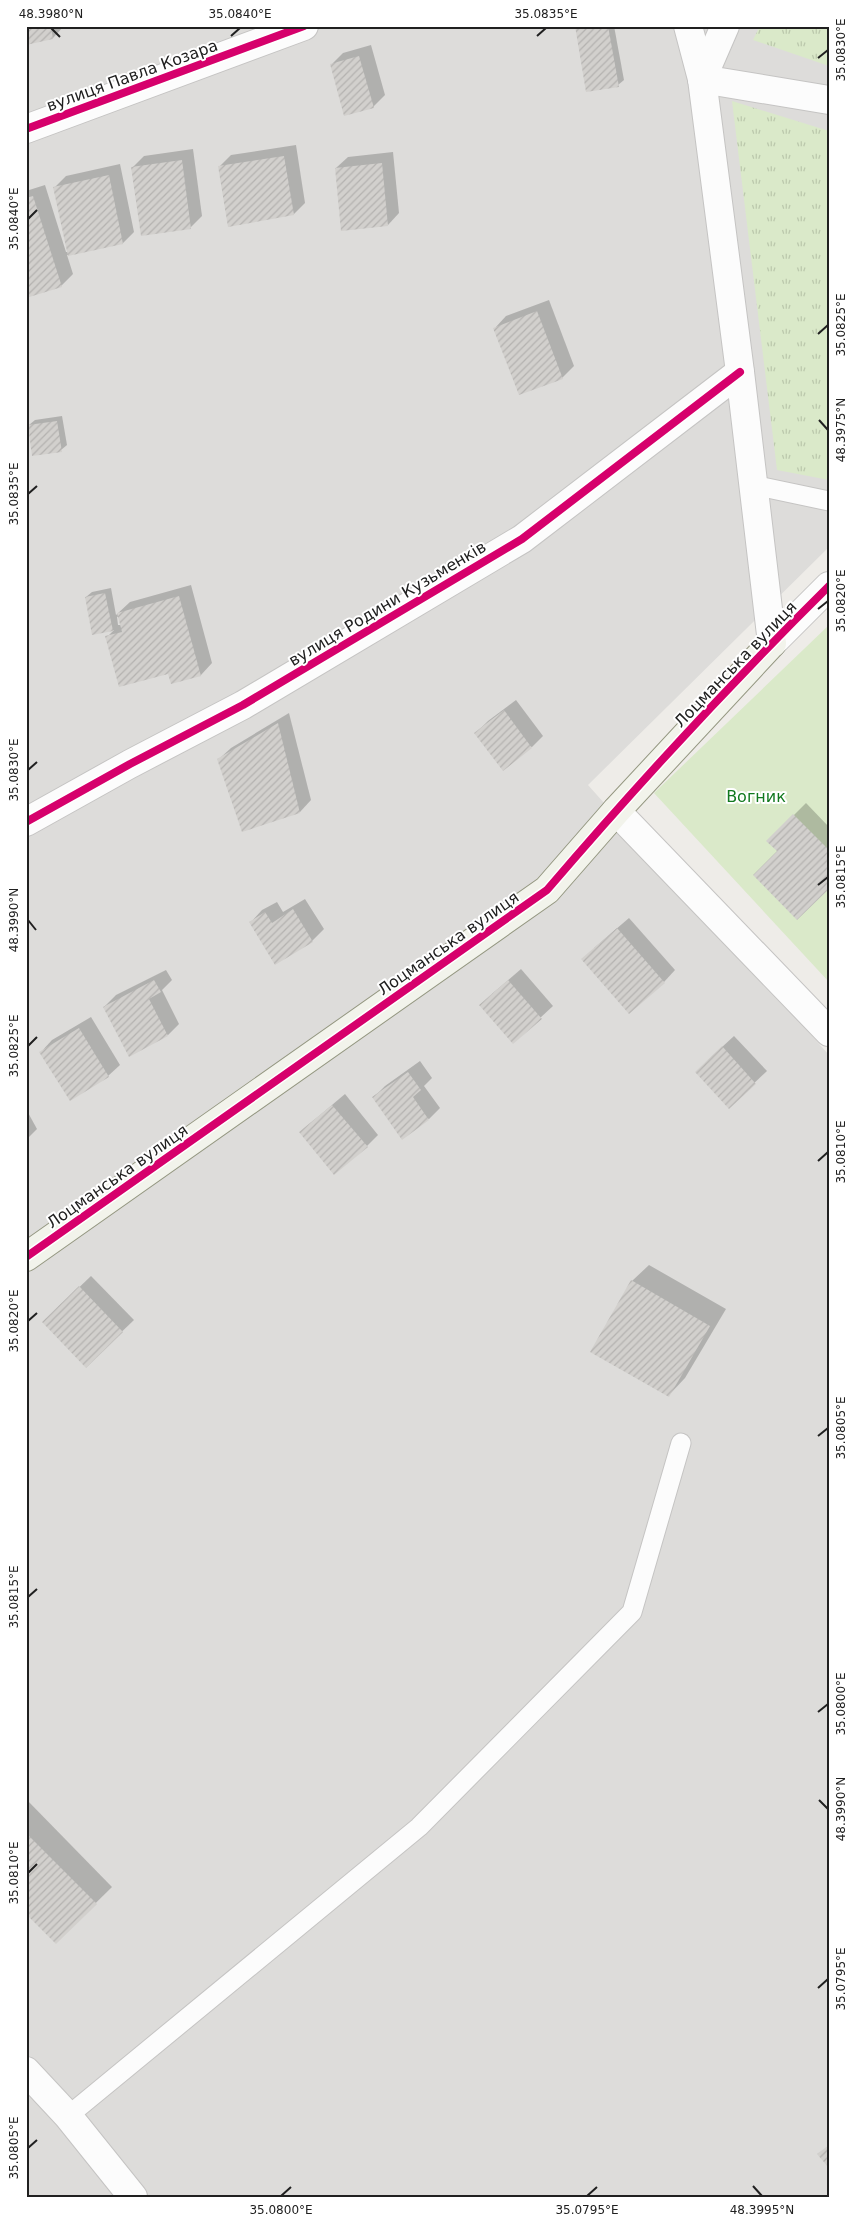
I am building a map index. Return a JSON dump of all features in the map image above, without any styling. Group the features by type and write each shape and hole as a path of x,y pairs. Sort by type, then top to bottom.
{"street":[{"name":"вулиця Павла Козара","path":"26,129 304,26"},
{"path":"688,26 702,78 772,642"},
{"path":"702,78 724,26"},
{"path":"702,78 829,100"},
{"name":"вулиця Родини Кузьменків","path":"26,822 130,764 243,705 522,539 740,372"},
{"name":"Лоцманська вулиця","path":"26,1257 547,890 616,810 772,642 827,590"},
{"path":"616,810 829,1032"},
{"path":"26,2072 68,2116 133,2197"}],"lane":[{"path":"753,485 829,502"},
{"path":"68,2116 419,1828 632,1612 681,1443"}],"shaded area":[{"path":"26,26 829,26 829,547 588,785 829,1055 829,2197 26,2197"}],"green space":[{"path":"760,26 829,26 829,66 753,40"},
{"path":"732,101 829,131 829,480 777,470"},
{"name":"Вогник","path":"829,625 829,982 654,793"}],"building":[{"path":"26,26 51,26 53,39 26,45"},
{"path":"575,26 608,26 619,87 586,92"},
{"path":"359,56 374,108 344,116 330,64"},
{"path":"284,156 294,215 228,227 218,166"},
{"path":"182,160 191,229 141,236 131,167"},
{"path":"382,163 388,226 341,231 335,168"},
{"path":"109,175 123,244 68,256 53,187"},
{"path":"33,196 62,287 26,298 26,198"},
{"path":"537,311 563,379 519,395 493,328"},
{"path":"57,421 62,452 32,456 28,425"},
{"path":"105,593 113,631 92,635 85,597"},
{"path":"179,596 201,676 171,684 168,674 119,687 105,636 122,632 117,613"},
{"path":"504,710 532,748 503,771 474,733"},
{"path":"278,723 300,813 242,832 217,759"},
{"path":"793,814 829,850 829,889 797,920 753,875 777,851 766,841"},
{"path":"293,909 313,942 275,965 249,922 265,912 272,923"},
{"path":"617,928 665,983 629,1014 581,959"},
{"path":"154,980 161,992 149,999 168,1036 129,1057 103,1007"},
{"path":"508,980 542,1019 513,1044 479,1005"},
{"path":"79,1028 109,1077 70,1101 39,1052"},
{"path":"722,1046 756,1084 729,1109 695,1072"},
{"path":"408,1072 421,1090 413,1097 429,1120 402,1140 372,1097"},
{"path":"332,1105 368,1147 334,1175 299,1132"},
{"path":"631,1280 710,1326 669,1397 590,1352"},
{"path":"79,1286 123,1332 86,1368 42,1322"},
{"path":"26,1833 97,1904 56,1944 26,1914"},
{"path":"829,2145 829,2168 817,2154"}],"cycle path":[{"path":"26,129 304,26"},
{"path":"26,822 130,764 243,705 522,539 740,372"},
{"path":"26,1257 547,890 685,735 829,586"}]}
